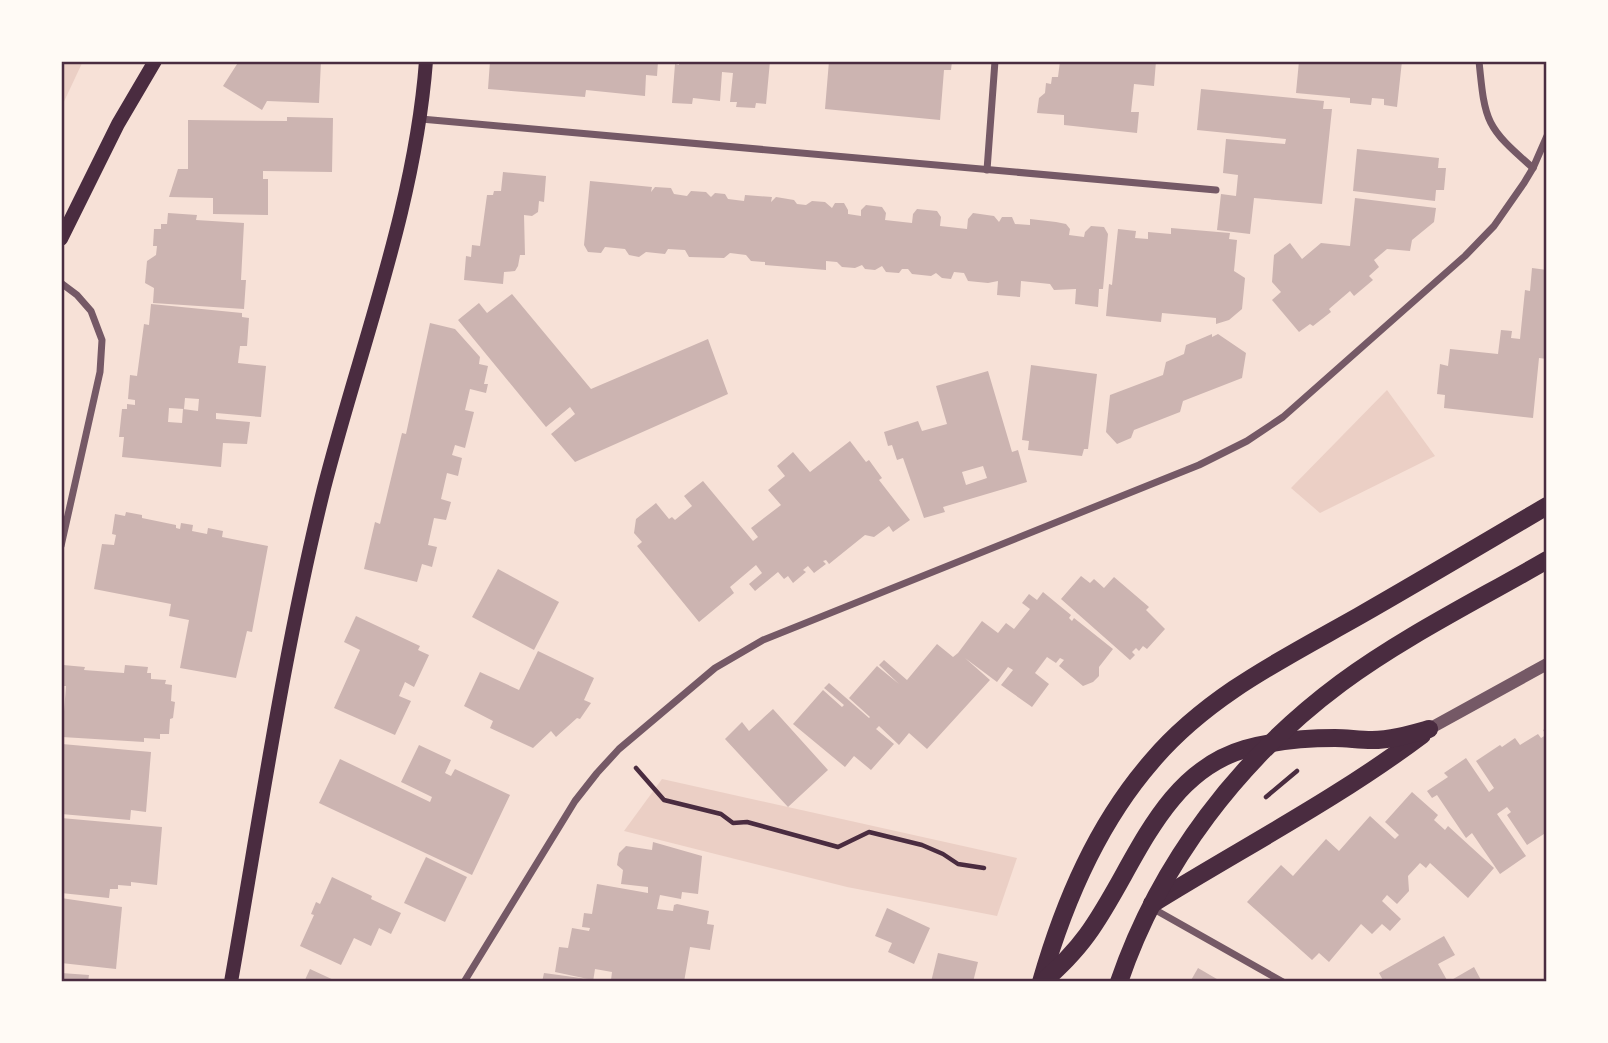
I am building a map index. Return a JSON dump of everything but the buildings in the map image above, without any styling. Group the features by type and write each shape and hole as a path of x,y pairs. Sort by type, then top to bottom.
{"main road":[{"path":"61,239 118,124 155,61"},
{"path":"231,982 284,675 310,545 396,228 421,119 426,61"},
{"path":"1042,982 1055,934 1073,888 1099,837 1124,796 1184,727 1223,695 1269,666 1547,506"},
{"path":"1119,982 1149,906 1193,835 1243,771 1271,743 1342,683 1383,655 1547,560"},
{"path":"1042,982 1069,959 1088,934 1155,822 1182,787 1200,772 1242,750 1271,743 1334,738 1374,740 1401,737 1429,729"},
{"path":"1149,906 1348,788 1429,729"}],"street":[{"path":"987,170 995,61"},
{"path":"1479,61 1484,106 1490,125 1501,140 1533,168"},
{"path":"421,119 1216,190"},
{"path":"464,982 575,802 619,749 715,668 763,640 1199,465 1256,435 1283,417 1465,256 1494,226 1533,168 1547,136"},
{"path":"61,283 77,295 91,311 102,340 100,372 61,546"},
{"path":"1429,729 1547,664"},
{"path":"1149,906 1283,982"}],"path":[{"path":"619,749 664,800 721,814 733,823 747,822 838,846 869,832 922,845 958,864 984,868"},
{"path":"1263,799 1300,769"}],"shaded area":[{"path":"61,61 83,61 61,108"},
{"path":"1387,390 1435,456 1320,513 1291,488"},
{"path":"662,779 1017,858 997,916 847,887 624,831"}]}
